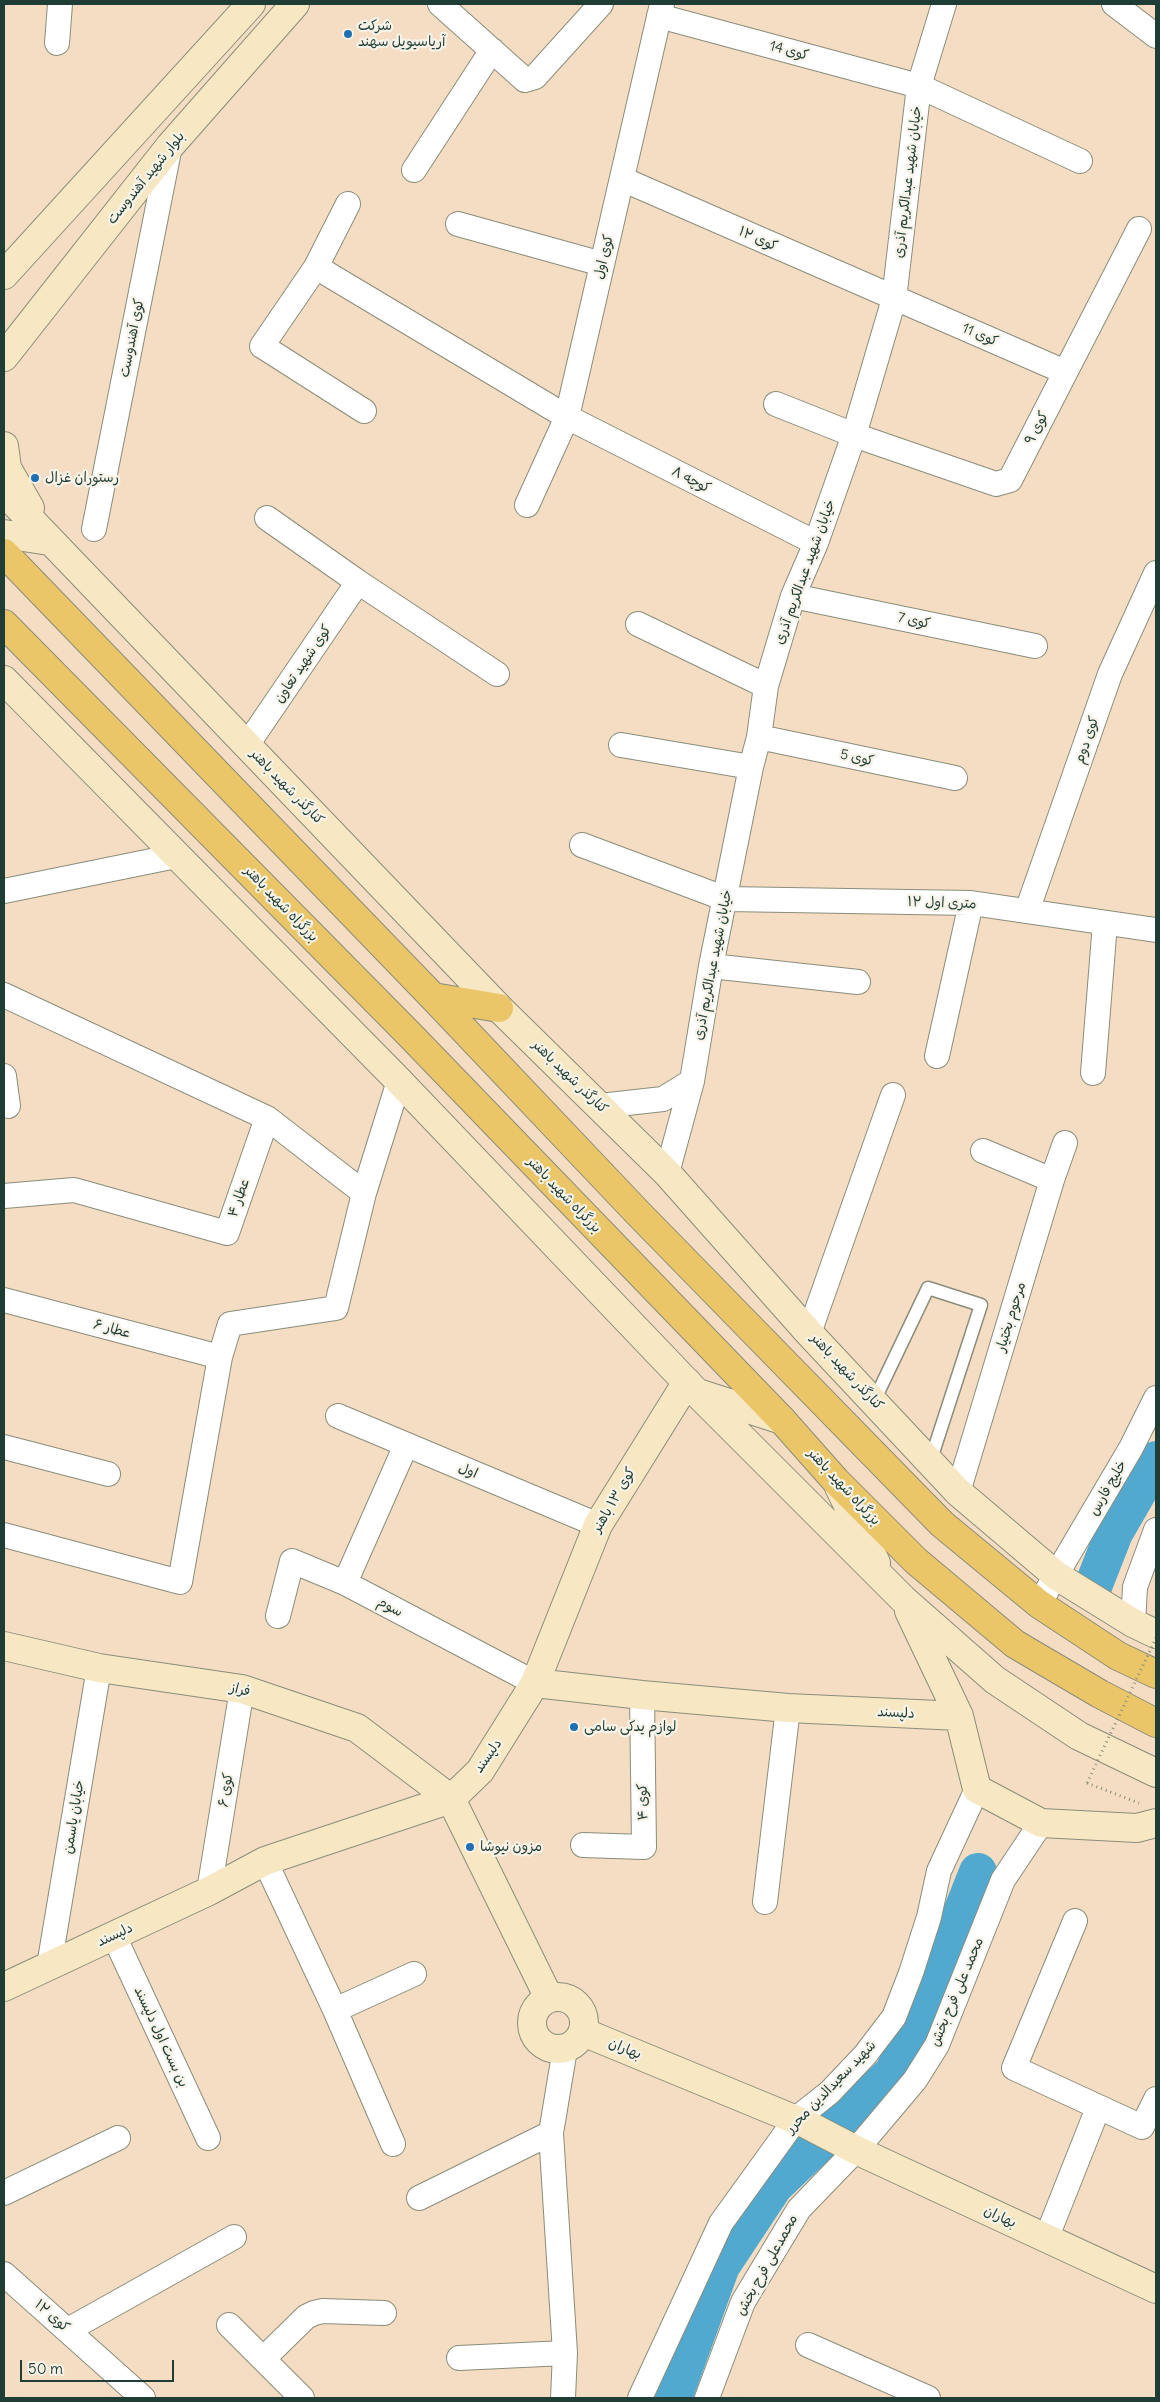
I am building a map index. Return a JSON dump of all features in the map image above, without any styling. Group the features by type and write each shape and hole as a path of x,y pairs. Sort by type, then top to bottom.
{"highway":[{"path":"4,553 433,997 651,1226 942,1524 1039,1604 1118,1656 1156,1674"},
{"name":"بزرگراه شهید باهنر","path":"4,624 410,1036 782,1420 836,1481 916,1561 1016,1644 1100,1694 1156,1723"},
{"path":"433,997 499,1008"}],"main road":[{"name":"بلوار شهید آهندوست","path":"4,357 170,146 295,4"},
{"path":"4,275 246,10 266,39"},
{"path":"4,446 7,468 49,541"},
{"name":"کنارگذر شهید باهنر","path":"4,492 499,1008 666,1173 810,1333 958,1492 1058,1576 1144,1629"},
{"path":"4,534 49,541"},
{"path":"4,680 399,1081 692,1388 895,1591 994,1680 1079,1736 1156,1773"},
{"path":"692,1388 782,1420"},
{"name":"کوی ۱۳ باهنر","path":"535,1683 598,1525 692,1388"},
{"path":"836,1481 959,1716 977,1788 1041,1823 1137,1828 1150,1814"},
{"name":"فراز","path":"4,1646 99,1668 242,1689 358,1728 450,1799"},
{"name":"دلپسند","path":"4,1987 209,1891 265,1861 450,1799 480,1771 535,1683 788,1708 959,1716"},
{"path":"450,1799 549,1998"},
{"path":"549,1998 566,1998 579,2007 584,2023 574,2040 556,2050 547,2048 540,2043 531,2027 535,2009 549,1998"},
{"name":"بهاران","path":"574,2040 801,2122 850,2147 1156,2289"}],"street":[{"path":"57,43 60,4"},
{"path":"440,4 525,80 535,77 601,4"},
{"name":"خیابان شهید عبدالکریم آذری","path":"666,1173 692,1081 712,966 751,767 759,737 766,686 793,596 816,543 854,435 894,299 919,86 944,4"},
{"path":"1114,4 1156,36"},
{"name":"کوی 14","path":"661,10 919,86 1080,161"},
{"name":"کوی اول","path":"528,505 567,417 661,10"},
{"path":"414,170 492,50"},
{"name":"کوی آهندوست","path":"94,529 170,146"},
{"name":"کوی ۱۲","path":"622,179 894,299"},
{"path":"348,204 316,267 262,346 364,411"},
{"path":"458,224 602,264"},
{"name":"کوی ۹","path":"776,404 854,435 996,484 1010,480 1139,229"},
{"name":"کوچه ۸","path":"316,267 567,417 816,543"},
{"name":"کوی 11","path":"894,299 1065,372"},
{"path":"267,518 358,582 497,674"},
{"name":"کوی دوم","path":"1027,911 1110,674 1156,573"},
{"name":"کوی شهید تعاون","path":"247,745 358,582"},
{"name":"کوی 7","path":"793,596 1035,646"},
{"path":"638,624 766,686"},
{"name":"کوی 5","path":"759,737 955,778"},
{"path":"621,745 751,767"},
{"name":"۱۲ متری اول","path":"582,845 726,899 971,903 1156,930"},
{"path":"4,891 176,856"},
{"path":"937,1056 971,903"},
{"path":"1093,1073 1105,923"},
{"path":"712,966 858,982"},
{"path":"4,994 267,1118 364,1193"},
{"path":"4,1076 8,1106"},
{"path":"4,1535 180,1582 220,1357 230,1324 336,1308 364,1193 399,1081"},
{"path":"600,1106 662,1099 692,1081"},
{"path":"810,1333 893,1095"},
{"name":"عطار ۴","path":"4,1196 74,1190 227,1233 267,1118"},
{"name":"مرحوم بختیار","path":"958,1492 1052,1180 1065,1143"},
{"path":"983,1151 1052,1180"},
{"name":"عطار ۶","path":"4,1300 220,1357"},
{"name":"خلیج فارس","path":"1039,1604 1058,1576 1131,1448 1156,1398"},
{"name":"اول","path":"338,1416 598,1525"},
{"path":"345,1583 406,1445"},
{"path":"4,1447 108,1474"},
{"path":"1144,1629 1135,1588 1156,1530"},
{"name":"سوم","path":"278,1616 292,1562 345,1583 535,1683"},
{"name":"خیابان یاسمن","path":"49,1966 99,1668"},
{"name":"کوی ۶","path":"209,1891 242,1689"},
{"name":"کوی ۴","path":"583,1845 644,1847 642,1695"},
{"path":"765,1902 788,1708"},
{"name":"شهید سعیدالدین محرر","path":"640,2398 721,2223 801,2122 865,2055 894,2017 911,1973 929,1917 939,1871 977,1788"},
{"name":"محمد علی فرح بخش","path":"850,2147 915,2080 937,2045 1003,1880 1041,1823"},
{"path":"265,1861 335,2010 393,2144"},
{"path":"1074,1921 1014,2068 1142,2127 1156,2099"},
{"name":"بن بست اول دلپسند","path":"114,1936 208,2138"},
{"path":"335,2010 414,1974"},
{"path":"563,2398 564,2353 551,2133 574,2040"},
{"path":"1046,2239 1098,2108"},
{"path":"419,2198 551,2133"},
{"path":"4,2192 118,2138"},
{"name":"محمدعلی فرح بخش","path":"708,2398 743,2302 799,2208 850,2147"},
{"path":"68,2330 234,2238"},
{"name":"کوی ۱۲","path":"4,2274 143,2398"},
{"path":"263,2359 306,2317 314,2313 323,2311 384,2313"},
{"path":"229,2325 302,2398"},
{"path":"808,2345 928,2398"},
{"path":"459,2358 564,2353"}],"lane":[{"path":"874,1401 928,1288 981,1305 930,1462"}],"path":[{"path":"1150,1814 1087,1784 1156,1638"}],"waterway":[{"path":"1092,1589 1114,1533 1156,1460"},
{"path":"673,2398 721,2266 774,2186 893,2073 917,2026 978,1872"}],"place":[{"name":"شرکت آریاسیویل سهند","path":"348,34"},
{"name":"رستوران غزال","path":"35,478"},
{"name":"لوازم یدکی سامی","path":"574,1727"},
{"name":"مزون نیوشا","path":"470,1847"}]}
